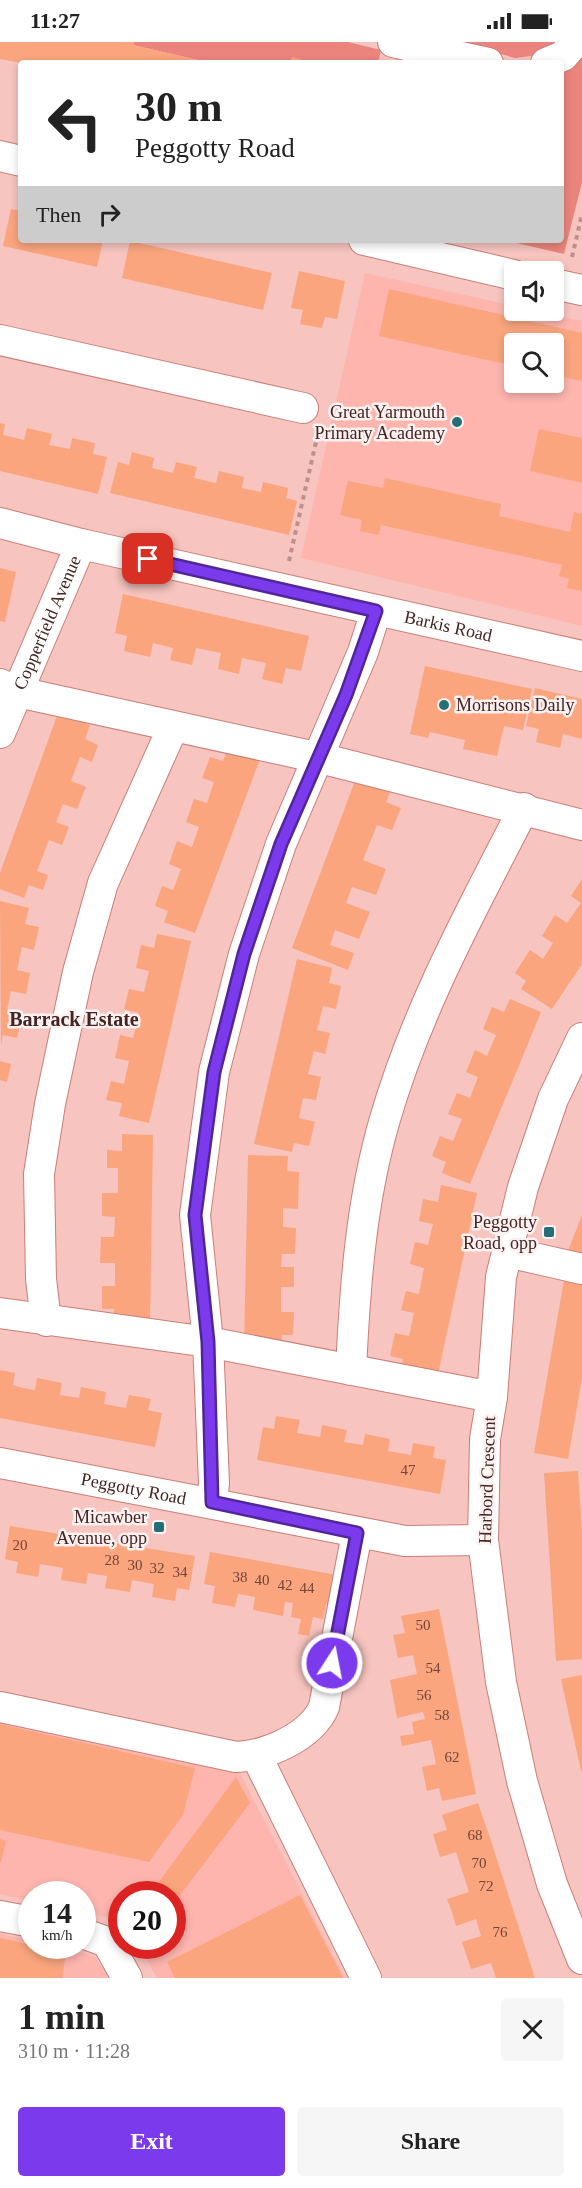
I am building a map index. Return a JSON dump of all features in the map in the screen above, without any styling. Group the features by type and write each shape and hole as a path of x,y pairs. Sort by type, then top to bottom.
{"street":[{"path":"393,42 474,60"},
{"path":"553,60 563,56 575,42"},
{"path":"0,156 18,160"},
{"path":"377,243 504,273"},
{"path":"0,340 303,408"},
{"name":"Barkis Road","path":"0,523 81,544 582,656"},
{"name":"Copperfield Avenue","path":"0,733 9,688 81,544"},
{"path":"212,1502 208,1342 195,1215 214,1072 244,954 281,844 320,759 363,652 376,611"},
{"path":"9,688 320,759 524,808 582,825"},
{"path":"46,1321 41,1279 39,1174 50,1104 76,983 103,883 173,727"},
{"path":"351,1370 356,1276 369,1188 385,1118 421,1019 464,922 524,808"},
{"name":"Harbord Crescent","path":"582,1038 553,1100 523,1187 501,1277 492,1397 485,1439 483,1540 501,1682 522,1781 552,1884 582,1959"},
{"path":"507,1252 582,1269"},
{"path":"0,1313 208,1342 492,1397"},
{"name":"Peggotty Road","path":"0,1463 212,1502 357,1533 405,1540 483,1540"},
{"path":"0,1707 236,1757 257,1757 281,1746 319,1718 357,1533"},
{"path":"257,1757 366,1978"},
{"path":"0,1916 18,1919"},
{"path":"96,1938 107,1942 127,1978"}],"path":[{"path":"567,287 582,214"},
{"path":"283,589 319,426 313,412 303,408"}],"shaded area":[{"path":"134,42 348,42 381,50 379,60 292,58 291,60 198,60 133,45"},
{"path":"457,42 559,42 531,56 515,58"},
{"path":"582,54 582,182 564,254 517,243 564,243 564,67"},
{"name":"Great Yarmouth Primary Academy","path":"365,273 504,304 504,321 564,321 564,317 582,321 582,626 301,558"},
{"path":"0,1719 239,1771 345,1978 157,1978 146,1959 186,1959 186,1881 108,1881 108,1917 96,1915 96,1881 18,1881 18,1898 0,1894"},
{"path":"0,1934 18,1938 18,1959 96,1959 109,1978 0,1978"}],"building":[{"path":"0,42 134,42 133,45 198,60 18,60 18,62 0,59"},
{"path":"397,54 412,60 396,60"},
{"path":"11,209 18,210 18,243 102,243 97,267 3,246"},
{"path":"130,243 139,243 272,273 263,310 122,278"},
{"path":"299,271 345,281 337,319 325,317 322,328 300,324 303,310 291,308"},
{"path":"389,289 504,315 504,321 529,321 582,333 582,381 564,377 564,333 504,333 504,364 379,336"},
{"path":"0,423 5,424 3,435 24,440 27,428 52,434 49,445 70,449 72,438 95,443 93,454 107,457 98,494 0,471"},
{"path":"539,429 582,438 582,483 530,471"},
{"path":"132,452 154,458 152,468 173,473 176,462 197,467 194,478 216,483 219,471 244,477 242,488 261,492 263,482 288,488 286,498 297,501 289,535 110,493 118,462 129,465"},
{"path":"385,478 501,504 499,516 570,532 574,512 582,514 582,591 567,588 569,579 559,576 562,565 381,525 379,535 360,531 362,520 340,515 348,481 383,488"},
{"path":"0,568 16,572 5,622 0,621"},
{"path":"123,594 309,636 301,671 286,668 282,684 262,679 266,663 242,658 239,674 218,669 221,653 196,648 192,665 170,660 173,648 153,643 150,657 124,651 127,636 115,633"},
{"path":"425,666 532,689 523,730 504,726 497,756 463,749 465,740 430,732 428,738 410,734"},
{"path":"535,688 582,699 582,739 563,734 560,748 536,742 539,729 526,726"},
{"path":"58,713 90,725 85,739 98,745 92,762 80,757 71,781 86,787 77,809 63,804 56,822 69,827 62,845 49,840 37,871 48,875 43,890 29,885 24,898 0,889 0,873"},
{"path":"229,747 260,759 195,933 164,922 168,911 155,906 162,886 173,890 181,869 169,864 177,841 192,847 199,827 186,822 194,799 207,803 214,782 202,778 210,757 223,761"},
{"path":"358,773 393,785 386,802 401,808 392,830 377,825 363,860 386,869 376,895 352,887 346,903 370,912 359,939 335,930 330,945 354,953 348,970 292,948"},
{"path":"582,879 582,964 552,1009 521,989 526,981 515,973 530,950 543,959 553,943 542,936 555,915 567,923 581,903 571,896"},
{"path":"0,901 29,908 25,924 39,927 34,950 22,947 17,970 30,973 26,994 11,991 7,1010 23,1013 17,1038 3,1035 1,1045"},
{"path":"157,934 191,941 149,1123 119,1116 122,1103 106,1100 111,1081 124,1084 129,1061 115,1058 120,1035 133,1038 139,1013 124,1009 129,989 144,992 149,971 136,968 141,945 154,948"},
{"path":"297,959 332,968 329,983 341,986 336,1009 323,1006 317,1030 330,1033 325,1054 314,1051 308,1074 321,1077 316,1100 303,1098 299,1118 315,1122 309,1146 294,1143 292,1152 254,1144"},
{"path":"510,999 541,1012 470,1184 442,1173 446,1162 432,1156 440,1136 453,1141 462,1119 448,1114 457,1093 470,1098 478,1077 466,1072 475,1050 487,1056 496,1035 483,1029 492,1007 504,1012"},
{"path":"0,1061 11,1064 7,1082 0,1080"},
{"path":"122,1134 153,1135 150,1320 114,1319 114,1309 102,1309 102,1286 115,1286 115,1263 100,1263 101,1237 114,1237 115,1217 102,1216 102,1193 118,1193 118,1168 107,1168 107,1150 122,1151"},
{"path":"248,1155 288,1156 287,1171 299,1172 298,1209 283,1208 283,1227 296,1228 295,1254 282,1254 281,1267 294,1267 294,1287 281,1287 281,1312 294,1312 293,1335 282,1335 281,1347 244,1346"},
{"path":"441,1185 477,1193 437,1379 400,1372 403,1359 390,1356 395,1333 409,1336 414,1313 401,1310 406,1291 419,1294 424,1268 410,1264 415,1242 428,1245 433,1224 419,1221 423,1199 438,1202"},
{"path":"582,1215 582,1256 568,1251"},
{"path":"565,1274 582,1277 582,1378 568,1459 534,1453"},
{"path":"0,1370 15,1373 13,1385 23,1388 35,1390 37,1378 62,1383 60,1395 79,1398 81,1387 106,1392 104,1404 126,1408 129,1395 151,1399 148,1410 162,1413 155,1447 0,1418"},
{"path":"276,1416 300,1420 297,1433 320,1437 322,1425 347,1430 344,1442 363,1445 365,1434 390,1439 388,1451 411,1455 413,1443 435,1447 433,1458 446,1460 440,1494 257,1460 263,1427 274,1429"},
{"path":"578,1471 582,1532 582,1659 556,1661 544,1473"},
{"path":"10,1526 195,1556 189,1590 177,1588 175,1601 152,1597 154,1584 132,1580 130,1592 105,1588 107,1576 88,1573 86,1584 61,1580 63,1568 40,1564 38,1577 16,1573 18,1562 5,1559"},
{"path":"210,1552 342,1576 337,1606 326,1604 323,1619 313,1617 309,1636 298,1634 301,1619 291,1617 293,1603 285,1602 283,1616 253,1610 255,1597 238,1594 235,1607 212,1603 215,1586 204,1584"},
{"path":"439,1609 476,1794 442,1801 439,1788 427,1791 422,1767 436,1764 431,1740 402,1746 400,1736 414,1734 412,1722 425,1719 423,1712 397,1718 390,1680 417,1674 413,1655 398,1658 393,1635 405,1633 401,1616"},
{"path":"582,1675 582,1771 581,1771 561,1679"},
{"path":"0,1724 195,1768 183,1815 149,1862 0,1830"},
{"path":"236,1777 250,1803 186,1888 186,1881 160,1881"},
{"path":"478,1803 535,1978 496,1978 491,1963 471,1969 462,1942 481,1936 476,1919 456,1926 447,1899 469,1892 456,1852 440,1857 433,1834 447,1830 442,1815"},
{"path":"0,1839 6,1841 1,1862 0,1862"},
{"path":"300,1895 343,1978 175,1978 167,1962 173,1959 186,1959 186,1952"},
{"path":"0,1938 18,1942 18,1959 65,1959 62,1978 0,1978"}],"place":[{"name":"Great Yarmouth Primary Academy","path":"457,422"},
{"name":"Morrisons Daily","path":"444,705"},
{"name":"Peggotty Road, opp","path":"549,1232"},
{"name":"Micawber Avenue, opp","path":"159,1527"}],"district":[{"name":"Barrack Estate","path":"74,1019"}],"route":[{"path":"148,559 376,611 363,652 320,759 281,844 244,954 214,1072 195,1215 208,1342 212,1502 357,1533 332,1663"}]}
